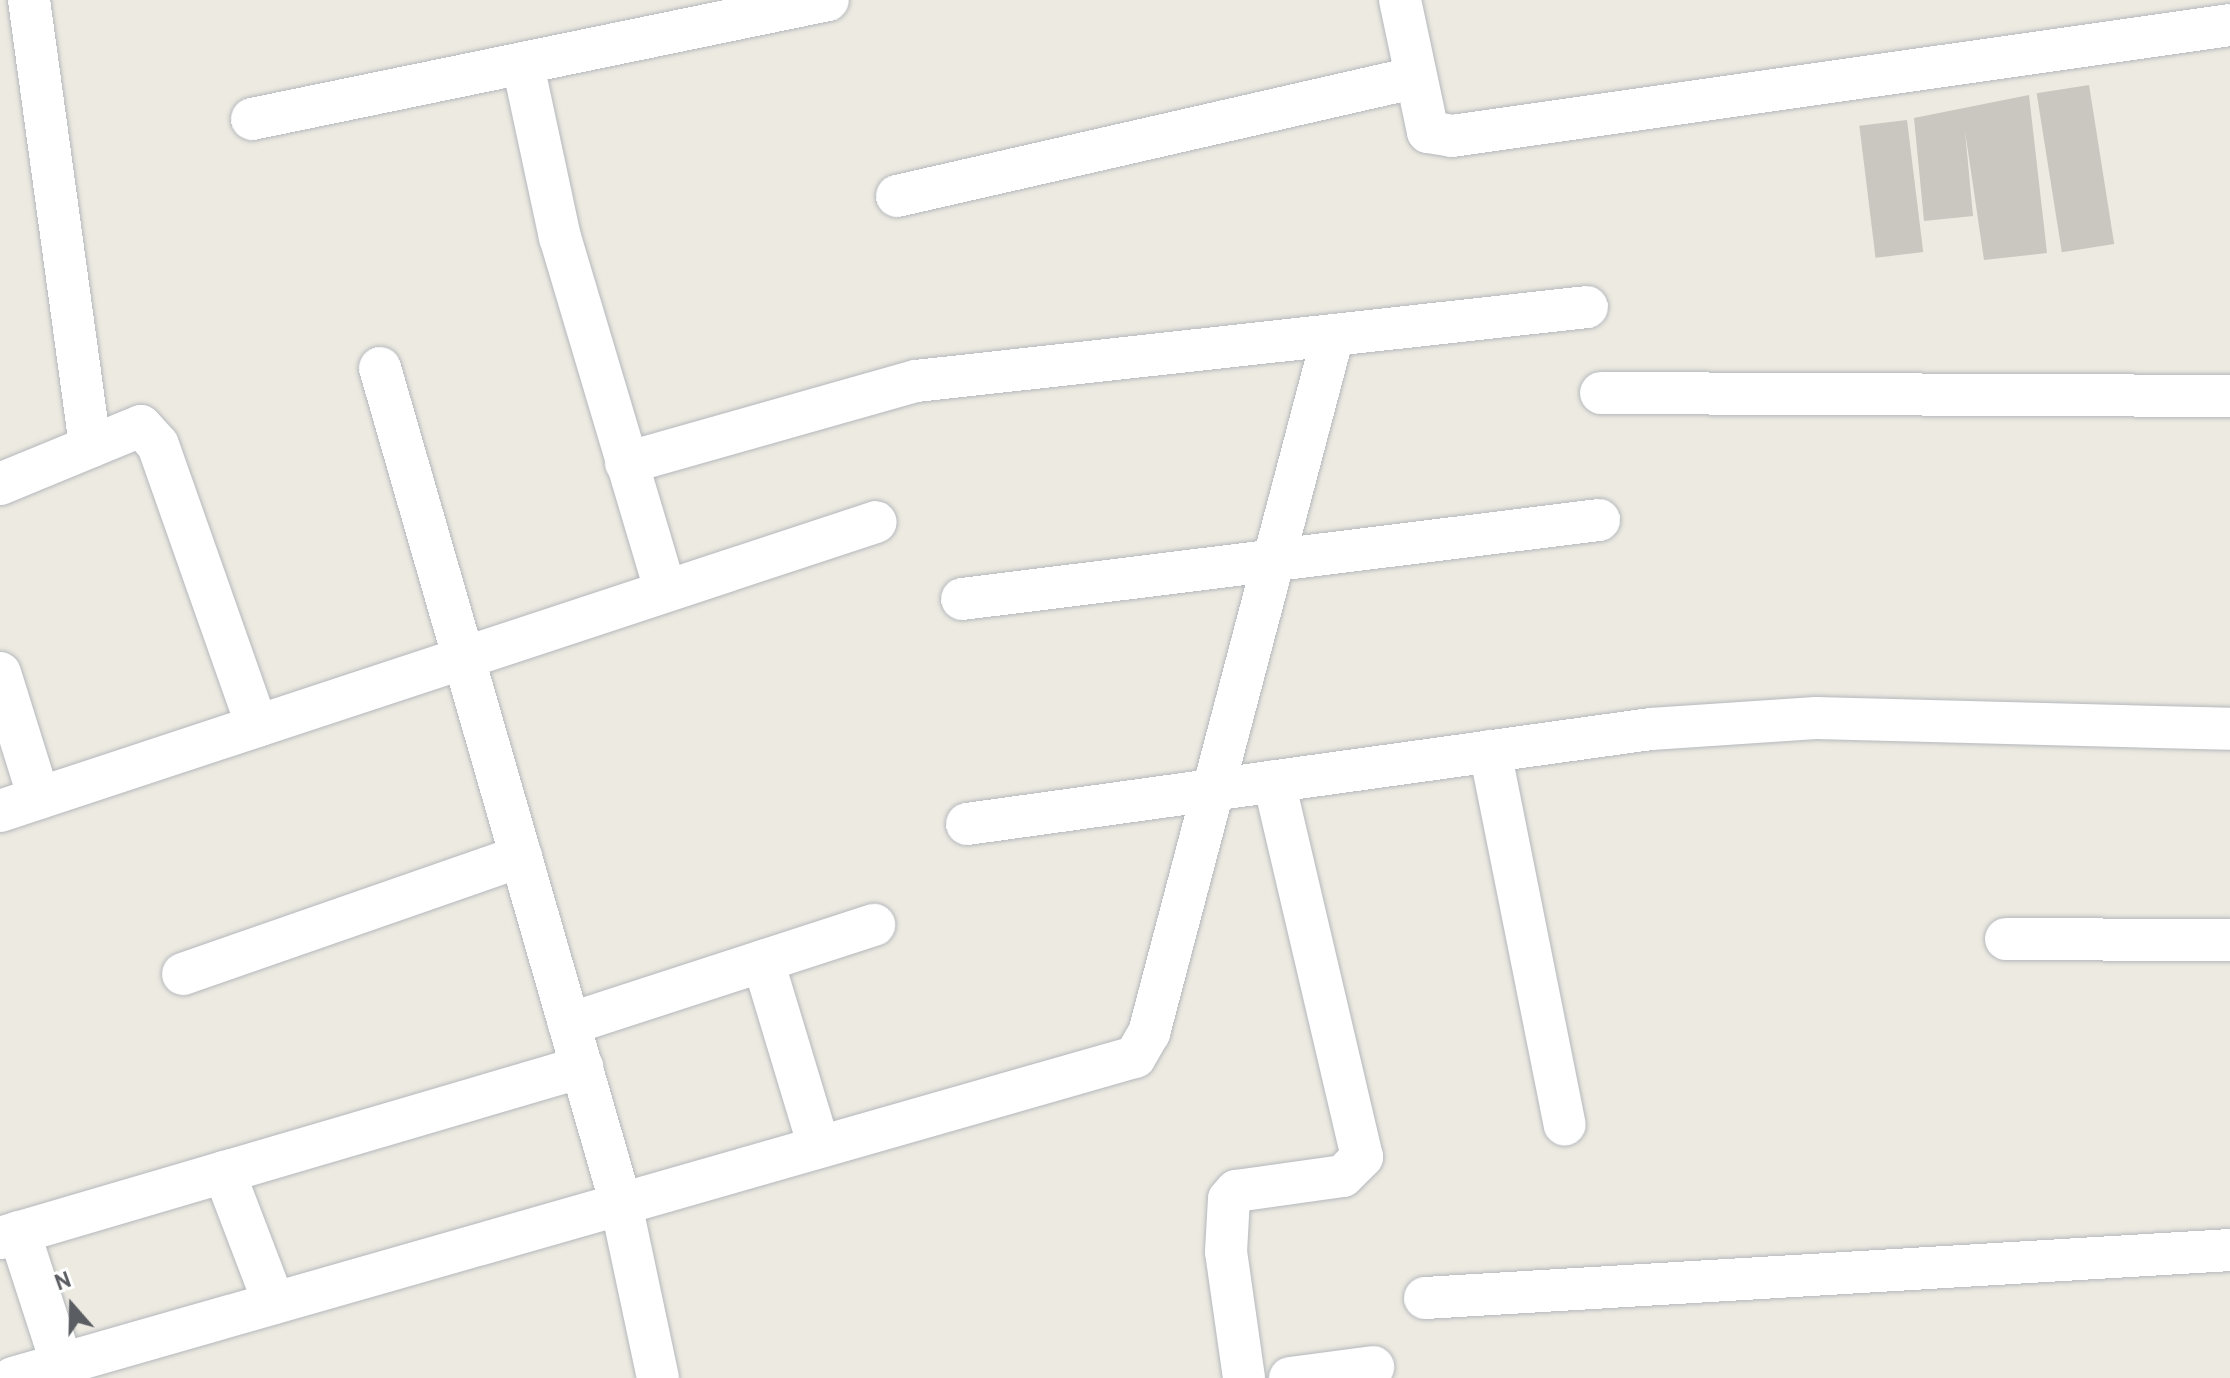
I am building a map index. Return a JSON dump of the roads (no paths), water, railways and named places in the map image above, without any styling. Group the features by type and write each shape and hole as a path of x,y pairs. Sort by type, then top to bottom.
{"street":[{"path":"29,0 90,447"},
{"path":"252,119 828,0"},
{"path":"1400,0 1413,78 1428,132 1452,136 2230,25"},
{"path":"523,65 560,237 665,590"},
{"path":"897,196 1413,78"},
{"path":"626,463 916,381 1587,307"},
{"path":"13,1378 1135,1057 1149,1033 1333,335"},
{"path":"380,368 621,1204 658,1378"},
{"path":"1601,393 2230,396"},
{"path":"0,484 141,426 158,445 257,726"},
{"path":"962,599 1599,520"},
{"path":"0,811 462,655 876,522"},
{"path":"0,673 39,798"},
{"path":"967,824 1651,729 1816,718 2230,729"},
{"path":"1490,751 1565,1125"},
{"path":"1244,1378 1226,1252 1229,1199 1236,1191 1343,1176 1362,1157 1274,781"},
{"path":"183,974 521,856"},
{"path":"569,1024 874,925"},
{"path":"2006,939 2230,940"},
{"path":"763,961 819,1147"},
{"path":"62,1364 6,1232 582,1067"},
{"path":"224,1172 274,1303"},
{"path":"1425,1298 2230,1250"},
{"path":"1290,1378 1373,1367"}]}
